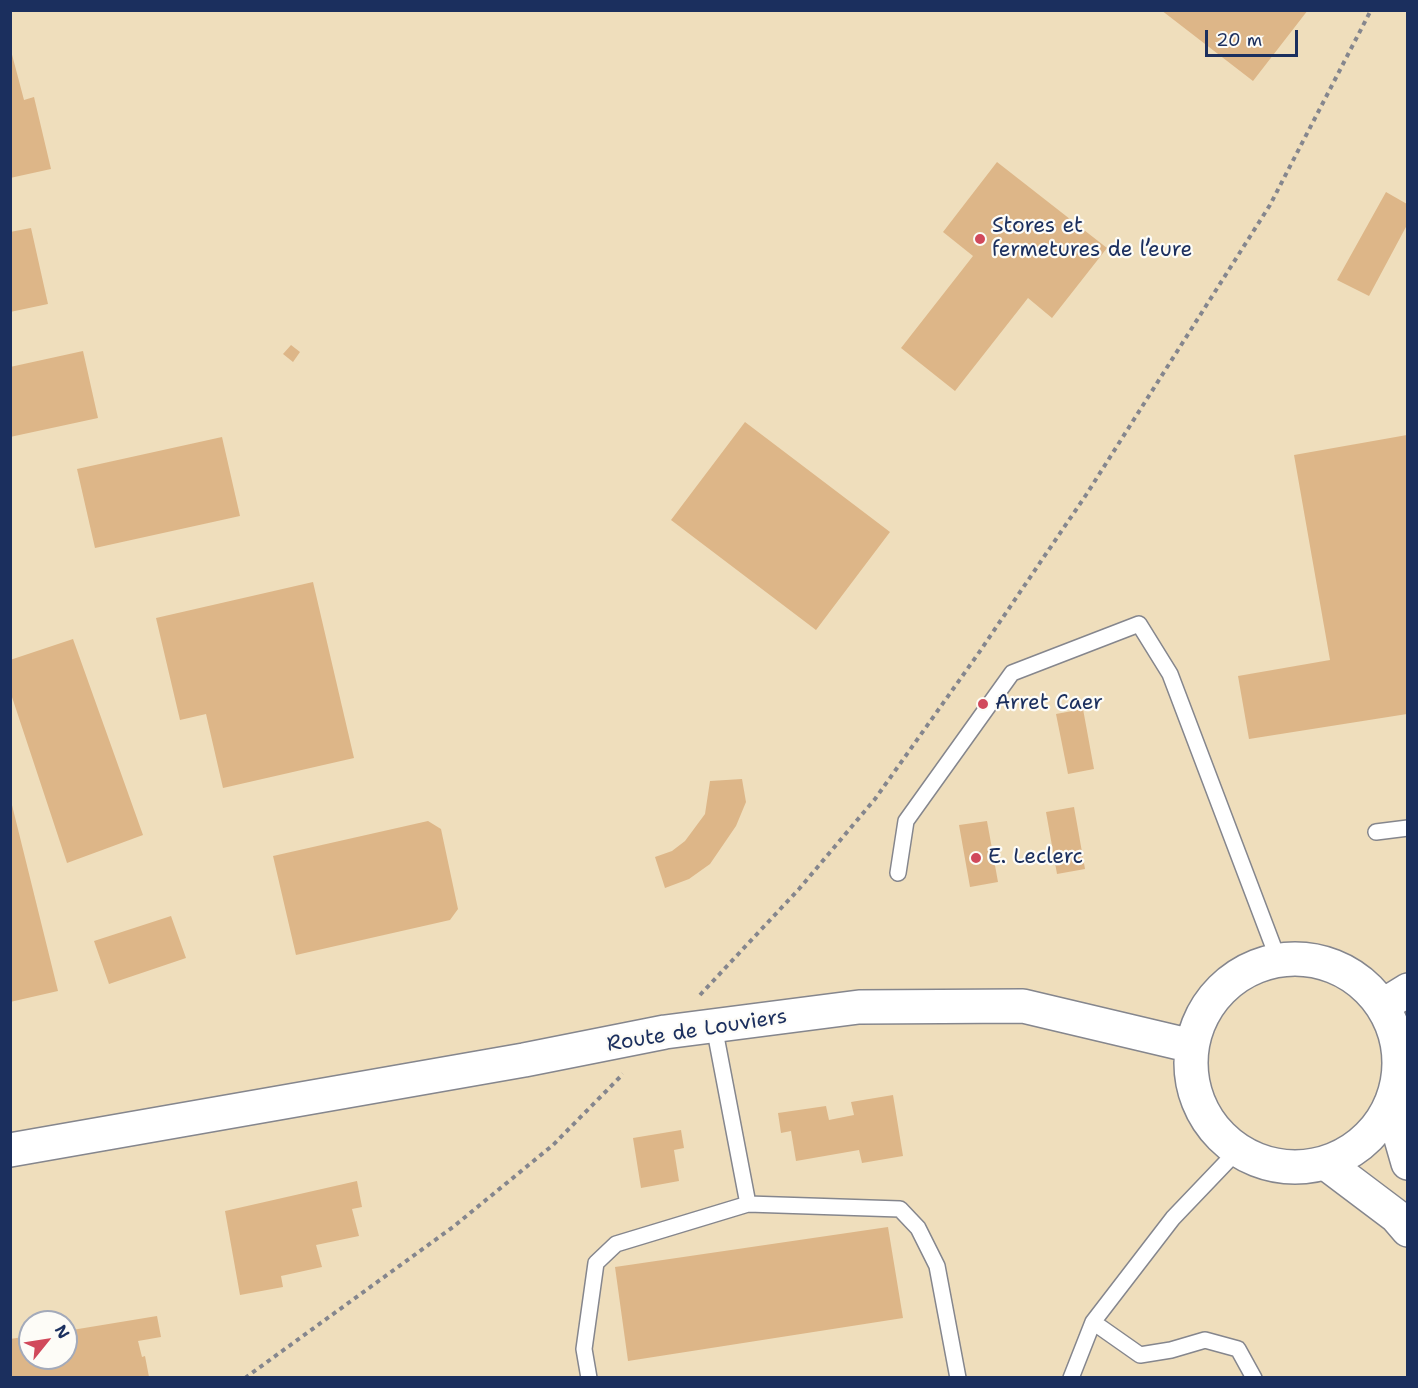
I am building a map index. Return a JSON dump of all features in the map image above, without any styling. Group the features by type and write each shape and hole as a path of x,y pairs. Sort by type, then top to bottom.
{"main road":[{"path":"1278,959 1308,959 1337,968 1363,984 1395,998 1393,1029 1398,1054 1396,1085 1391,1104 1378,1125 1362,1143 1326,1164 1307,1166 1272,1164 1239,1150 1215,1131 1199,1105 1191,1076 1192,1046 1200,1017 1220,990 1246,970 1278,959"},
{"name":"Route de Louviers","path":"10,1150 513,1062 665,1032 859,1007 1023,1006 1192,1046"},
{"path":"1391,1104 1407,1163"},
{"path":"1326,1164 1396,1216 1407,1230"}],"lane":[{"path":"898,873 906,821 1012,674 1139,624 1170,674 1278,959"},
{"path":"1376,832 1407,828"},
{"path":"714,1026 748,1204"},
{"path":"1071,1377 1093,1322 1173,1218 1239,1150"},
{"path":"590,1377 584,1349 596,1263 616,1245 748,1204 900,1209 918,1228 937,1266 958,1377"},
{"path":"1093,1322 1140,1355 1171,1350 1205,1340 1238,1348 1254,1377"}],"path":[{"path":"665,1032 798,889 875,799 978,654 1086,495 1270,206 1371,10"},
{"path":"245,1377 453,1227 553,1144 625,1072"}],"building":[{"path":"1161,10 1308,10 1253,81"},
{"path":"10,47 24,100 34,97 51,169 10,178"},
{"path":"997,162 1107,248 1052,318 1028,298 955,391 901,348 973,256 943,232"},
{"path":"1386,192 1407,204 1407,225 1369,296 1337,280"},
{"path":"31,228 48,304 10,312 10,232"},
{"path":"291,345 300,352 293,362 283,354"},
{"path":"83,351 98,418 10,437 10,367"},
{"path":"745,422 890,532 816,630 671,520"},
{"path":"1407,435 1407,714 1249,739 1238,676 1330,660 1294,455"},
{"path":"222,437 240,516 95,548 77,469"},
{"path":"313,582 354,758 223,788 206,714 180,720 156,618"},
{"path":"73,639 143,835 67,863 10,691 10,660"},
{"path":"1083,709 1094,769 1068,774 1056,714"},
{"path":"742,779 746,802 736,826 710,864 689,879 665,888 655,857 672,851 685,841 705,814 710,781"},
{"path":"10,797 58,991 10,1002"},
{"path":"1074,807 1085,869 1057,874 1046,812"},
{"path":"428,821 441,829 458,909 450,920 296,955 273,856"},
{"path":"987,821 998,882 970,887 959,825"},
{"path":"171,916 186,958 109,984 94,941"},
{"path":"893,1095 903,1156 862,1163 859,1150 796,1161 791,1131 781,1133 778,1113 826,1106 829,1120 854,1115 851,1102"},
{"path":"681,1130 684,1148 674,1150 679,1181 641,1188 633,1138"},
{"path":"357,1181 362,1207 352,1209 359,1236 316,1245 322,1267 281,1276 283,1287 240,1295 225,1211"},
{"path":"888,1227 903,1318 628,1361 615,1267"},
{"path":"157,1316 161,1337 138,1341 142,1357 145,1356 149,1377 10,1377 10,1339 18,1338 18,1370 78,1370 78,1329"}],"place":[{"name":"Stores et fermetures de l’eure","path":"980,239"},
{"name":"Arret Caer","path":"983,704"},
{"name":"E. Leclerc","path":"976,858"}]}
